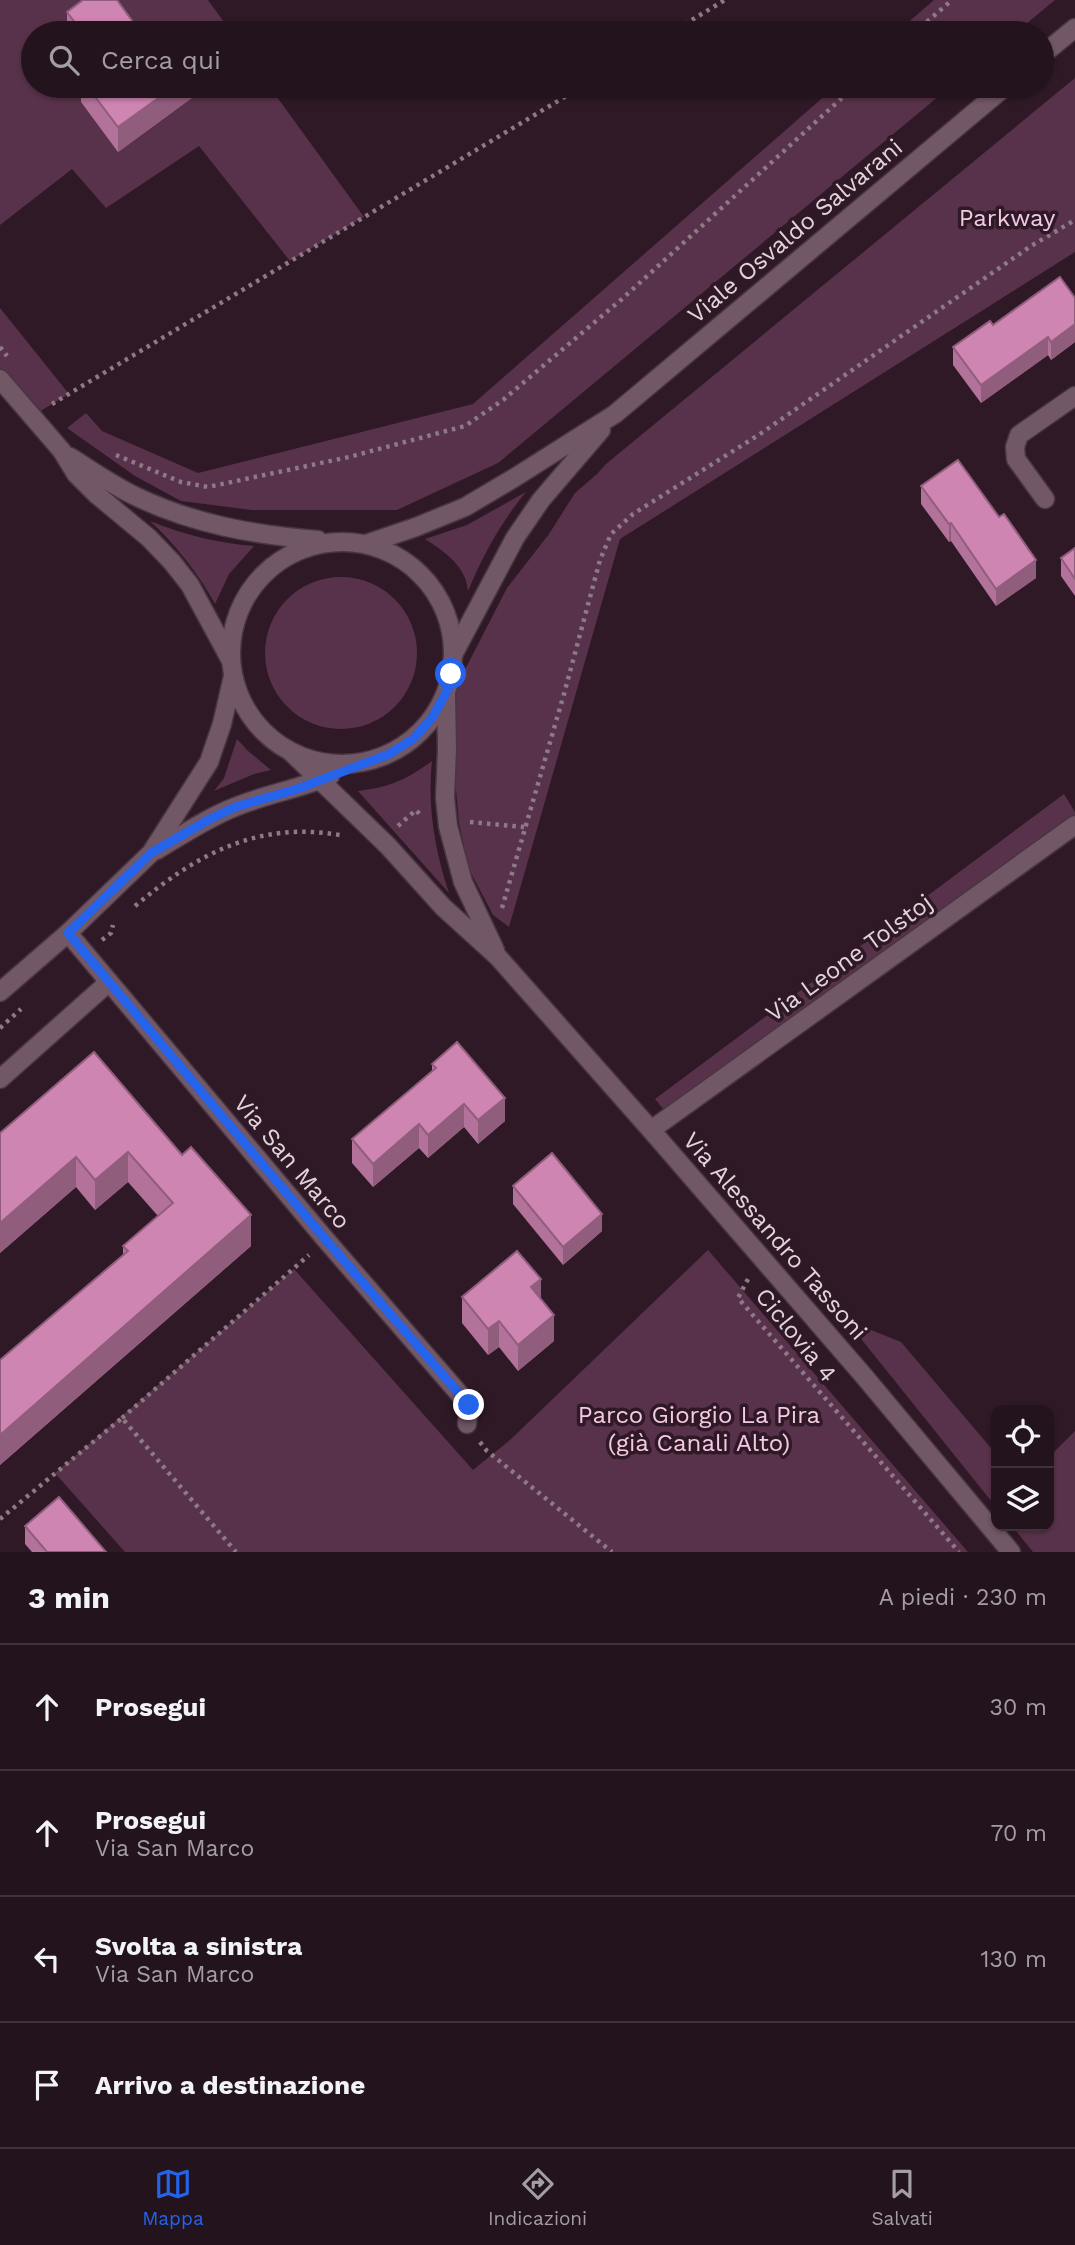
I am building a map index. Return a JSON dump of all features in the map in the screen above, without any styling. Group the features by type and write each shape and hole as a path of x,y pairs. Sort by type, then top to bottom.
{"street":[{"path":"1054,45 1075,27"},
{"name":"Viale Osvaldo Salvarani","path":"366,544 465,507 615,414 992,98"},
{"path":"0,379 62,452 76,474 149,538 190,585 232,668 241,700 254,721 271,740 292,753 315,761 339,764 363,762"},
{"path":"1045,499 1016,459 1015,447 1019,435 1075,396"},
{"name":"Viale Osvaldo Salvarani","path":"454,654 515,538 615,414"},
{"path":"62,452 133,495 212,525 272,537 366,544 395,554 419,572 432,588 450,624 454,654 446,693 432,718 413,739 389,754 320,780 235,807 151,853"},
{"path":"0,992 68,933 151,853 209,762 222,724 232,668 231,638 245,597 257,580 291,553 332,541"},
{"name":"Via Alessandro Tassoni","path":"446,693 447,820 463,882 498,957"},
{"name":"Via Alessandro Tassoni","path":"292,753 382,841 443,907 498,957 863,1375 1011,1552"},
{"name":"Via Leone Tolstoj","path":"651,1130 1075,825"},
{"name":"Via San Marco","path":"68,933 326,1240 469,1405 467,1424"},
{"path":"0,1079 109,982"}],"path":[{"path":"690,21 725,0"},
{"path":"927,21 951,0"},
{"path":"54,414 47,407 563,98"},
{"path":"104,460 116,455 181,482 208,487 349,457 465,426 503,400 622,299 842,98"},
{"path":"498,957 498,918 565,694 600,560 611,534 633,514 760,434 1031,246 1075,220"},
{"path":"126,913 192,862 227,845 245,840 301,831 339,834 362,843 382,841 416,810 427,823 447,820 524,827"},
{"path":"86,954 111,933 112,926 118,920"},
{"path":"0,1028 28,1003"},
{"path":"0,1519 122,1418 326,1240"},
{"name":"Ciclovia 4","path":"740,1269 749,1280 738,1298 959,1552"},
{"path":"122,1418 236,1552"},
{"path":"467,1424 487,1451 612,1552"}],"green space":[{"path":"0,0 208,0 223,21 21,21 21,98 278,98 364,217 290,261 199,146 106,208 72,169 0,225"},
{"path":"934,0 1055,0 1030,21 910,21"},
{"name":"Parkway","path":"1075,78 1075,252 620,539 509,927 493,915 469,869 459,823 454,767 456,687 507,588 549,534 575,493 606,464"},
{"path":"822,98 937,98 498,463 397,510 252,510 181,501 135,476 67,428 86,413 102,431 198,473 473,404"},
{"path":"0,308 69,394 32,416 0,378"},
{"path":"526,492 493,539 468,591 459,567 425,539 467,525"},
{"path":"150,521 201,538 254,546 229,574 215,604 186,560"},
{"path":"341,577 370,583 395,599 411,624 417,653 411,682 395,707 370,723 341,729 312,723 287,707 271,682 265,653 271,624 287,599 312,583"},
{"path":"237,739 271,770 254,774 214,791 224,778"},
{"path":"432,761 433,828 449,893 358,791 397,782"},
{"path":"1064,794 1075,812 1075,825 669,1116 655,1099"},
{"name":"Parco Giorgio La Pira (già Canali Alto)","path":"708,1250 968,1552 125,1552 55,1473 294,1269 473,1470 510,1440"},
{"path":"846,1320 901,1342 991,1448 991,1501"},
{"path":"1075,1431 1075,1552 1033,1552 1016,1531 1054,1531 1054,1452"}],"building":[{"path":"83,0 117,0 132,21 74,21 67,12"},
{"path":"96,98 158,98 118,127"},
{"path":"1060,277 1075,298 1075,324 1051,342 1048,337 981,385 953,347 990,321 993,325"},
{"path":"958,460 999,517 1004,514 1036,560 996,589 951,523 949,524 921,486"},
{"path":"1075,548 1075,579 1061,558"},
{"path":"457,1042 505,1098 478,1120 464,1104 428,1135 419,1124 373,1164 352,1139 436,1068 432,1064"},
{"path":"94,1052 182,1155 191,1147 251,1215 0,1435 0,1360 128,1251 123,1246 173,1203 128,1152 95,1180 76,1157 0,1223 0,1133"},
{"path":"552,1153 602,1214 563,1247 513,1186"},
{"path":"517,1251 541,1279 531,1287 554,1315 518,1345 499,1321 488,1329 462,1297"},
{"path":"59,1497 106,1552 47,1552 25,1526"}],"route":[{"path":"451,674 446,693 432,718 413,739 389,754 297,789 235,807 208,820 151,853 68,933 326,1240 469,1405"}]}
